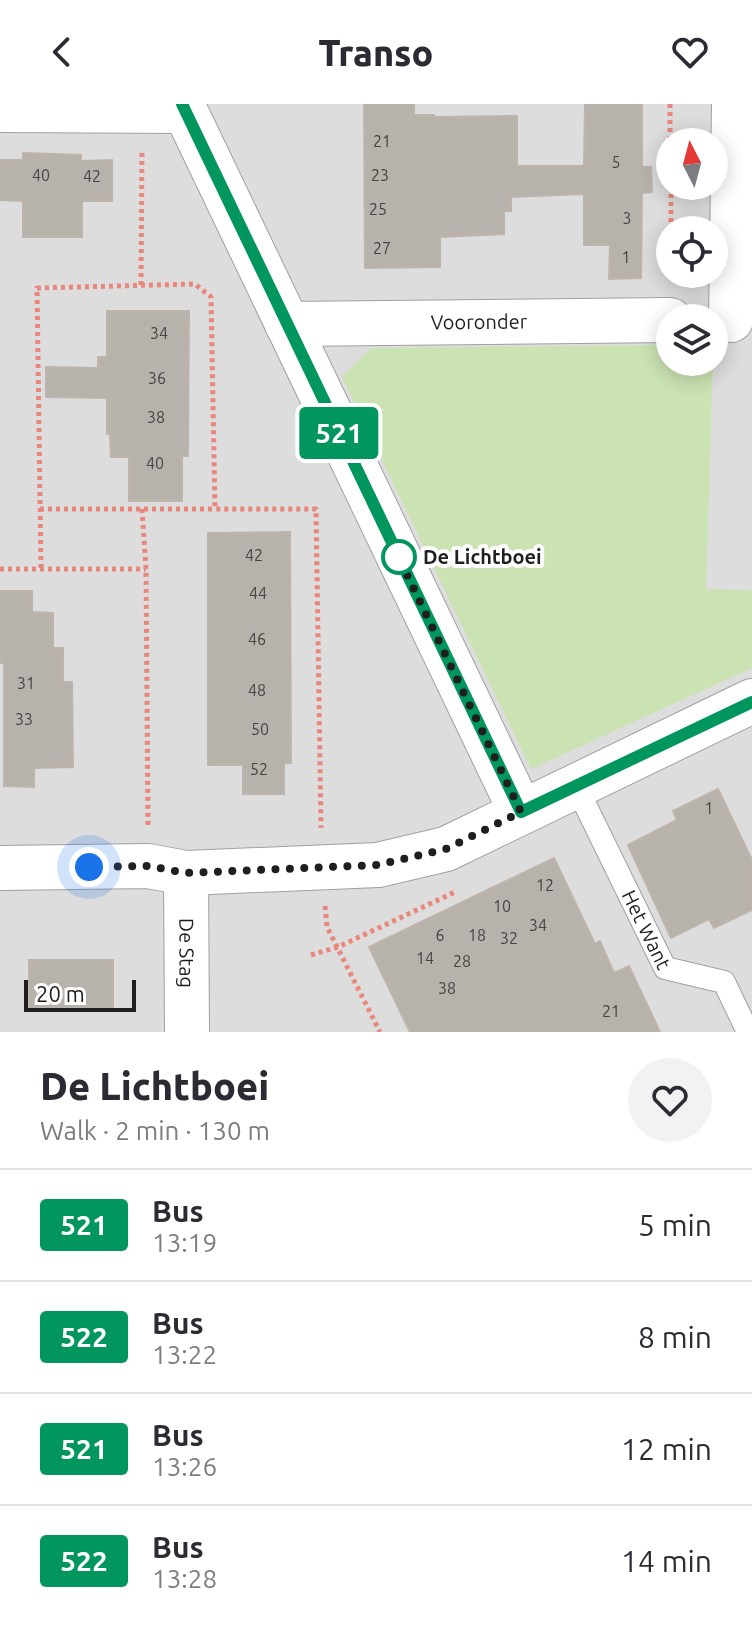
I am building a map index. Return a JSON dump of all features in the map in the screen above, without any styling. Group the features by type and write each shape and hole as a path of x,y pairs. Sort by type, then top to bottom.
{"street":[{"path":"732,320 734,104"},
{"path":"0,110 170,108 287,324 521,812"},
{"name":"Vooronder","path":"287,324 656,320"},
{"path":"0,868 378,865 446,849 752,701"},
{"name":"De Stag","path":"167,869 187,1032"}],"lane":[{"name":"Het Want","path":"576,786 665,968 724,982 748,1032"}],"path":[{"path":"670,104 670,128"},
{"path":"141,285 170,108"},
{"path":"41,568 37,288 195,284 211,297 215,509"},
{"path":"40,509 316,509 322,867 327,927 380,1032"},
{"path":"142,509 167,869"},
{"path":"0,569 146,569"}],"shaded area":[{"path":"0,104 752,104 752,1032 0,1032"}],"green space":[{"path":"656,345 656,376 713,376 706,589 752,590 752,668 531,769 342,377 371,348"}],"building":[{"path":"364,104 414,104 414,115 434,117 517,116 517,166 584,166 585,104 642,104 642,167 651,167 652,192 642,193 641,278 609,279 610,245 584,245 584,194 511,197 511,211 504,211 504,234 440,237 440,267 365,268"},
{"path":"23,153 81,155 81,161 112,160 112,201 82,201 82,237 23,237 23,201 0,200 0,160 23,160"},
{"path":"107,311 189,311 188,456 182,456 182,501 129,501 129,457 111,457 110,434 107,434 107,398 46,397 46,367 98,368 98,357 107,357"},
{"path":"290,532 291,763 284,763 284,794 243,794 243,765 208,765 208,533"},
{"path":"0,591 32,591 32,612 53,613 53,648 63,648 63,682 72,682 73,767 34,768 34,787 4,786 4,663 0,663"},
{"path":"718,789 752,860 752,910 714,928 709,919 671,938 628,845 677,820 673,811"},
{"path":"554,858 595,944 600,941 614,973 629,966 660,1032 410,1032 369,947"},
{"path":"29,960 113,960 113,1011 29,1010"}],"bus line":[{"name":"521","path":"182,104 521,812 752,702"}],"place":[{"name":"De Lichtboei","path":"399,557"}],"route":[{"path":"89,867 148,866 186,873 378,865 446,849 521,812 397,554 399,557"}]}
